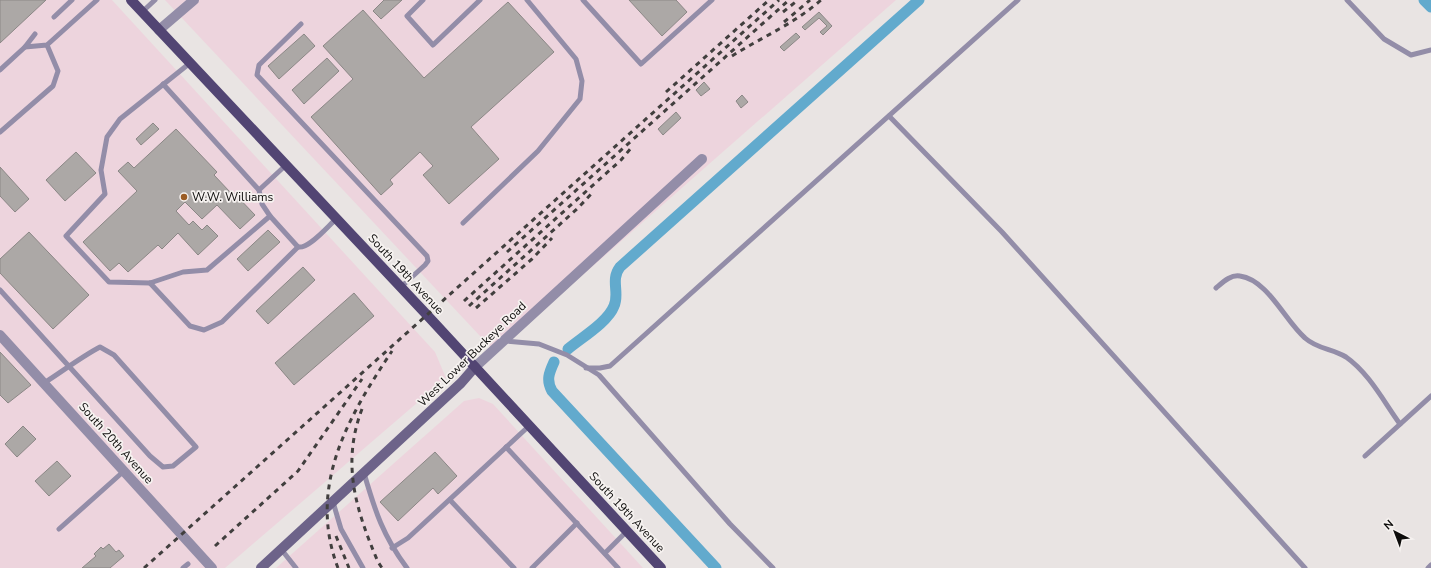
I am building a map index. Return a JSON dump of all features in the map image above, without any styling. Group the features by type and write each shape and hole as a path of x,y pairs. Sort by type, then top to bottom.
{"main road":[{"name":"South 19th Avenue","path":"131,0 401,287 661,568"},
{"name":"West Lower Buckeye Road","path":"261,568 461,383 475,367"}],"street":[{"path":"159,30 194,0"},
{"name":"West Lower Buckeye Road","path":"475,367 702,159"},
{"name":"South 20th Avenue","path":"0,335 212,568"}],"lane":[{"path":"54,16 72,0"},
{"path":"25,47 47,45 96,0"},
{"path":"142,12 155,0"},
{"path":"423,0 407,16 433,45 480,0"},
{"path":"463,223 538,151 580,99 582,81 576,59 527,0"},
{"path":"583,0 641,64 712,0"},
{"path":"586,368 610,366 1018,0"},
{"path":"1347,0 1384,39 1411,55 1431,50"},
{"path":"301,24 259,65 257,75 427,256 428,261 426,265 401,287"},
{"path":"0,70 25,47 35,34"},
{"path":"0,132 53,86 58,71 47,45"},
{"path":"190,62 120,119 107,137 101,170 105,194 66,236 109,282 150,283 183,272 207,270 270,216"},
{"path":"163,84 260,190 262,204 270,216 298,246 304,247 309,244 336,219"},
{"path":"889,116 1002,232 1305,568"},
{"path":"260,190 286,165"},
{"path":"150,283 190,326 204,330 222,322 298,246"},
{"path":"1216,288 1228,278 1239,275 1253,280 1270,296 1305,338 1319,347 1346,357 1361,370 1400,424"},
{"path":"0,290 70,366 150,456 163,466 173,466 196,447 114,355 100,347 70,366 44,383"},
{"path":"503,340 524,341 539,344 568,355 599,375 730,524 773,568"},
{"path":"1365,456 1431,396"},
{"path":"392,548 408,538 529,426"},
{"path":"506,447 618,568"},
{"path":"59,529 124,471"},
{"path":"364,473 382,528 392,548 407,568"},
{"path":"450,500 514,568"},
{"path":"333,502 341,529 363,568"},
{"path":"532,568 577,523"},
{"path":"605,553 627,531"},
{"path":"281,549 296,568"},
{"path":"183,568 188,564"},
{"path":"1428,568 1431,565"}],"shaded area":[{"path":"0,0 112,0 435,352 446,378 225,568 0,568"},
{"path":"165,0 896,0 495,352"},
{"path":"479,398 493,404 643,568 276,568 464,401"}],"building":[{"path":"0,0 46,0 0,43"},
{"path":"384,0 402,0 381,19 373,11"},
{"path":"629,0 676,0 687,12 662,36"},
{"path":"508,2 554,52 471,127 499,159 449,204 423,175 433,166 420,152 390,180 393,184 381,195 311,117 353,79 323,46 363,10 424,78"},
{"path":"819,12 832,26 823,35 820,32 827,26 819,18 805,30 802,27"},
{"path":"796,33 800,37 784,51 780,47"},
{"path":"304,34 315,46 279,79 268,66"},
{"path":"327,58 339,71 304,104 292,90"},
{"path":"704,82 710,89 701,96 696,90"},
{"path":"742,95 748,102 741,108 736,101"},
{"path":"676,112 681,118 663,135 658,129"},
{"path":"153,123 159,129 141,145 136,139"},
{"name":"W.W. Williams","path":"176,129 217,172 214,175 255,215 240,229 217,205 202,219 185,202 176,211 189,225 193,221 202,230 207,225 218,236 198,255 178,233 162,249 158,245 128,272 119,263 110,271 83,242 137,191 118,171 128,162 134,168"},
{"path":"76,152 96,173 65,201 46,180"},
{"path":"0,167 29,199 15,212 0,196"},
{"path":"268,230 280,242 248,271 237,259"},
{"path":"29,232 89,295 53,329 0,273 0,259"},
{"path":"303,267 315,280 268,324 256,311"},
{"path":"354,293 374,316 294,385 275,363"},
{"path":"0,352 31,385 8,403 0,395"},
{"path":"23,426 36,439 17,457 5,444"},
{"path":"435,452 457,476 438,494 433,488 398,521 380,502"},
{"path":"57,461 71,476 49,496 35,481"},
{"path":"109,544 116,552 119,550 124,556 110,568 82,568 96,556 94,554 101,547 103,549"}],"waterway":[{"path":"568,349 600,324 611,312 616,301 615,282 617,272 620,267 919,0"},
{"path":"1424,0 1431,7"},
{"path":"554,362 549,376 549,383 552,391 716,568"}],"railway":[{"path":"666,92 769,0"},
{"path":"144,568 779,0"},
{"path":"507,252 789,0"},
{"path":"783,12 798,0"},
{"path":"784,22 810,0"},
{"path":"732,56 789,23 811,9 821,0"},
{"path":"464,301 621,160 632,147"},
{"path":"469,306 578,208 594,191"},
{"path":"476,308 532,259 552,238"},
{"path":"338,568 330,538 327,509 330,481 337,454 347,427 361,401 392,351"},
{"path":"215,546 298,471 362,379"},
{"path":"362,409 356,429 353,449 352,468 354,487 363,524 378,562 382,568"},
{"path":"336,536 349,568"}],"place":[{"name":"W.W. Williams","path":"184,197"}]}
